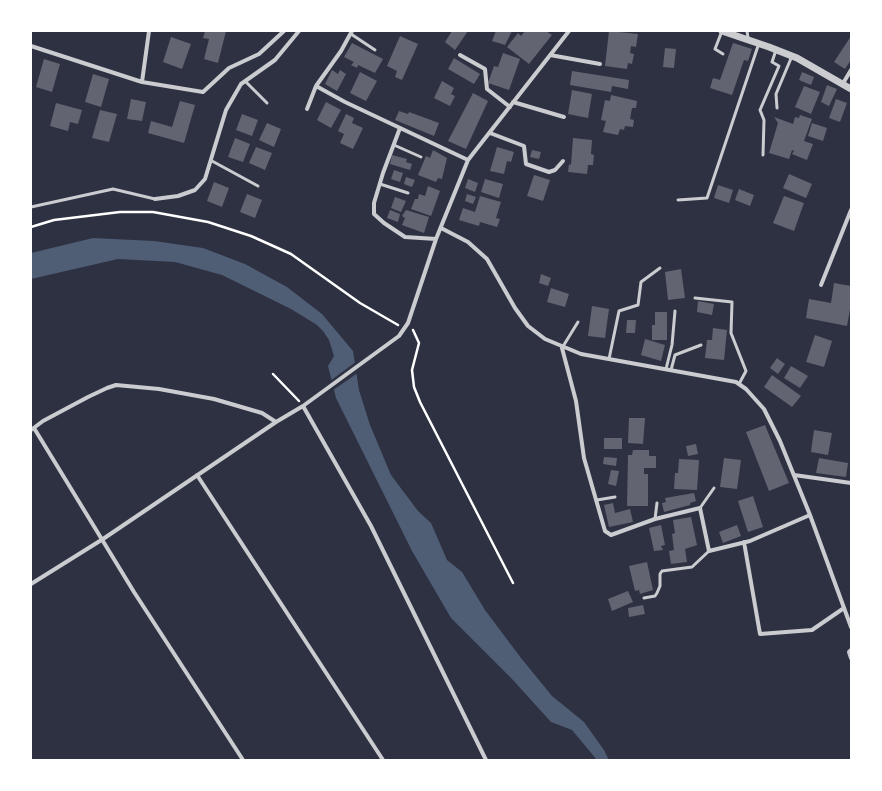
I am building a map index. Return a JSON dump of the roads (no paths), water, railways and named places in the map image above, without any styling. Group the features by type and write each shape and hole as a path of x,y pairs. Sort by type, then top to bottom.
{"street":[{"path":"142,82 149,31"},
{"path":"31,46 142,82 203,92 229,68 259,54 284,31"},
{"path":"293,31 299,31"},
{"path":"155,199 178,196 195,190 205,179 212,161 226,110 241,84 275,60 299,31"},
{"path":"31,584 104,539 276,422 304,406 399,336 408,323 436,239 468,160 569,31"},
{"path":"722,31 748,39 792,56 851,89"},
{"path":"308,110 316,86 342,51 352,32"},
{"path":"460,55 485,69 487,89 510,106"},
{"path":"550,55 600,64"},
{"path":"842,85 851,70"},
{"path":"316,86 344,102 468,160"},
{"path":"513,102 564,117"},
{"path":"400,128 374,203 374,214 384,223 405,237 436,239"},
{"path":"490,133 524,146 526,164 549,172 555,170 563,162"},
{"path":"821,285 851,210"},
{"path":"441,228 468,242 487,259 515,308 528,326 545,339 562,348 581,354 736,382 746,389 764,409 780,441 810,515 851,627"},
{"path":"562,348 576,401 584,458 605,531 610,535 655,519 700,508 709,551 744,542 810,515"},
{"path":"243,760 134,592 104,539 32,429 43,421 94,394 116,385 138,389 159,389 214,399 262,413 276,422"},
{"path":"304,406 371,526 486,760"},
{"path":"197,475 383,760"},
{"path":"794,475 851,483"},
{"path":"744,542 760,634 812,630 844,608"},
{"path":"851,650 849,652 851,658"}],"lane":[{"path":"722,31 715,49 723,54"},
{"path":"747,31 748,39"},
{"path":"352,32 375,50"},
{"path":"678,200 707,198 759,43"},
{"path":"763,155 764,120 760,110 779,66 772,62 776,50"},
{"path":"777,108 776,94 792,56"},
{"path":"245,81 267,103"},
{"path":"394,145 421,158"},
{"path":"212,161 258,186"},
{"path":"380,184 408,193"},
{"path":"31,207 113,189 155,199"},
{"path":"609,359 620,311 638,304 640,282 660,268"},
{"path":"695,298 732,302 731,333 746,371 739,384"},
{"path":"668,370 675,311"},
{"path":"562,348 578,322"},
{"path":"668,370 675,355 701,345"},
{"path":"700,508 714,488"},
{"path":"597,500 615,497"},
{"path":"655,519 657,502"},
{"path":"644,598 655,596 658,593 660,586 660,574 662,571 692,567 709,551"}],"water":[{"path":"93,238 154,241 203,248 245,264 287,287 322,314 353,351 359,390 370,425 391,475 418,511 431,523 447,560 462,572 485,610 521,658 552,696 584,722 604,750 609,760 597,760 572,730 551,722 512,679 451,618 412,551 336,398 328,366 334,356 329,340 323,331 317,325 291,309 222,275 175,262 118,259 31,279 31,253"}]}
